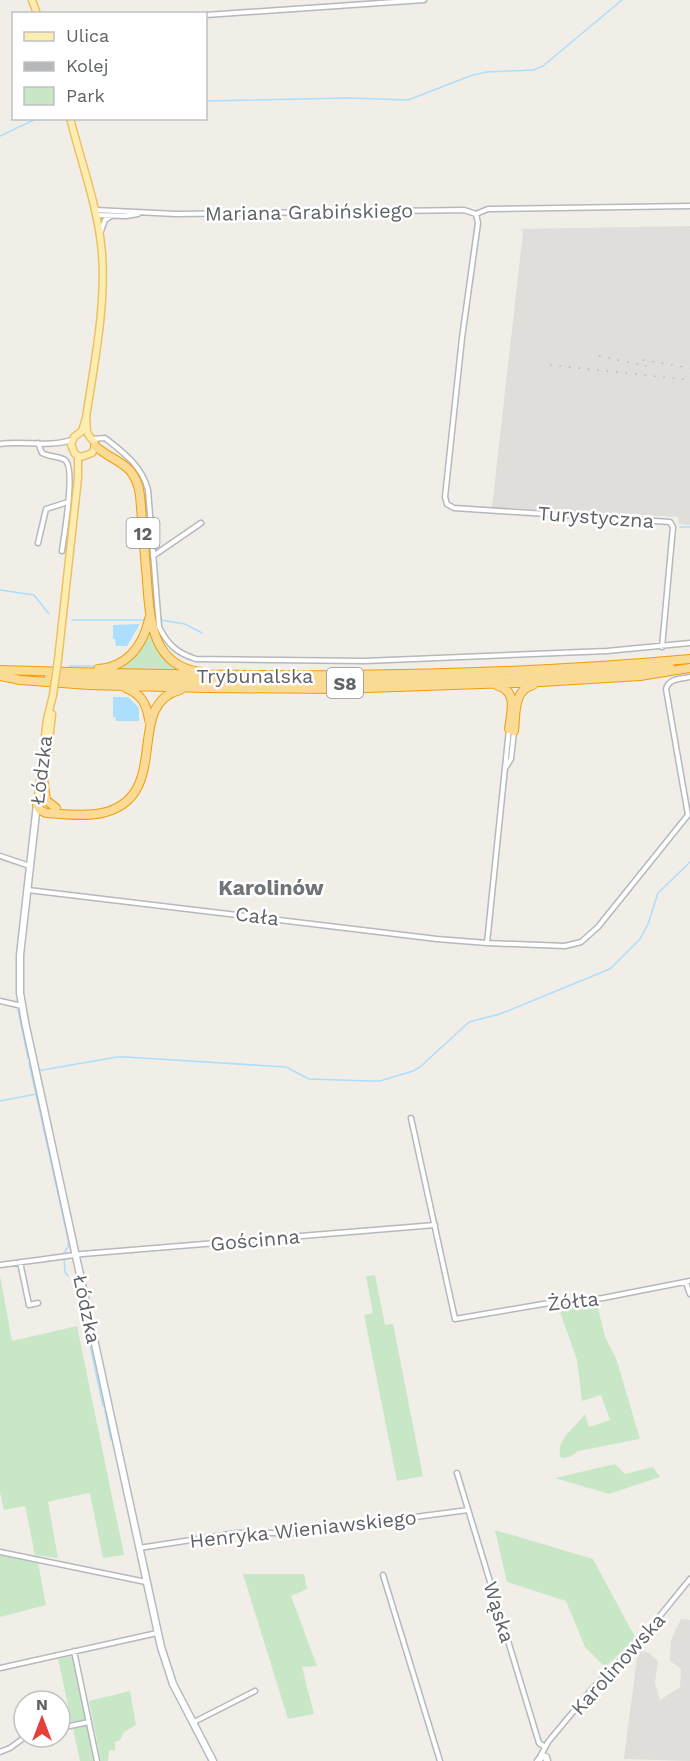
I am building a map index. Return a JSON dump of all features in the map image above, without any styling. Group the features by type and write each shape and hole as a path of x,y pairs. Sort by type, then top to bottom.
{"highway":[{"name":"12","path":"87,446 131,470 139,489 150,617 157,642 170,659 187,669 226,676"},
{"path":"60,672 103,669 122,662 141,643 150,617"},
{"name":"Trybunalska","path":"0,670 226,676 347,676 466,674 690,659"},
{"path":"0,676 31,681 115,686 339,689 491,685 643,676 690,667"},
{"name":"Trybunalska","path":"0,676 234,682 365,682 690,667"},
{"path":"511,730 520,694 527,687 541,682"},
{"path":"491,685 505,688 510,695 511,730"},
{"path":"115,686 132,690 140,697 148,709 150,724"},
{"path":"38,807 53,811 90,812 108,808 130,796 138,786 143,774 150,724 157,705 167,695 179,690 206,688"},
{"path":"44,785 46,800 53,811"},
{"path":"39,821 53,811"}],"main road":[{"path":"71,120 100,235 103,286 86,418 87,446"},
{"path":"72,444 87,446"},
{"path":"72,444 87,446"},
{"name":"Łódzka","path":"33,845 39,821 38,807 44,785 78,478 87,446"},
{"name":"Łódzka","path":"53,695 47,719 20,955 22,1006 157,1634 173,1684 213,1761"},
{"path":"542,1759 557,1761"}],"street":[{"path":"207,15 424,0"},
{"name":"Mariana Grabińskiego","path":"95,212 464,210 476,214 488,209 690,206"},
{"name":"Mariana Grabińskiego","path":"95,212 112,215 142,213"},
{"name":"Turystyczna","path":"476,214 478,223 462,338 445,497 447,504 454,508 670,522 673,527 662,647"},
{"path":"100,235 105,220 112,215"},
{"path":"87,446 105,438 136,465 142,474 147,490 159,627 172,648 196,659 365,661 607,651 690,643"},
{"path":"38,442 42,453 64,459 69,464 68,502 62,550"},
{"path":"0,444 38,442 72,444"},
{"path":"38,543 46,509 68,502"},
{"path":"153,556 201,523"},
{"name":"Cała","path":"27,890 487,943 565,946 581,942 598,927 688,815 666,688 675,679 690,677"},
{"path":"487,943 511,730"},
{"path":"0,855 30,866"},
{"path":"0,1001 22,1006"},
{"path":"411,1118 435,1226"},
{"name":"Gościnna","path":"0,1265 74,1255 435,1226"},
{"name":"Żółta","path":"435,1226 455,1319 543,1304 603,1298 688,1282"},
{"path":"20,1262 29,1305 38,1303"},
{"path":"688,1282 690,1294"},
{"name":"Wąska","path":"457,1473 539,1743 545,1747"},
{"name":"Henryka Wieniawskiego","path":"139,1548 233,1534 295,1533 468,1510"},
{"path":"0,1552 146,1582"},
{"path":"383,1575 441,1761"},
{"name":"Karolinowska","path":"545,1747 592,1689 637,1644 690,1579"},
{"path":"0,1668 157,1634"},
{"path":"74,1651 97,1761"},
{"path":"193,1723 255,1691"},
{"path":"72,1726 89,1722"},
{"path":"542,1759 545,1747"}],"shaded area":[{"path":"690,226 690,525 679,524 678,517 492,507 523,232 520,229"},
{"path":"681,1619 690,1620 690,1761 624,1759 638,1649 649,1653 658,1661 655,1683 660,1700 680,1687 681,1669 670,1661 671,1640"}],"green space":[{"path":"150,627 156,642 164,653 188,671 114,670 135,655 143,645"},
{"path":"375,1275 385,1325 393,1324 423,1476 397,1481 364,1315 373,1313 366,1276"},
{"path":"0,1276 12,1341 77,1326 124,1555 103,1558 88,1493 48,1502 58,1558 35,1555 25,1506 4,1510 0,1492"},
{"path":"596,1300 605,1337 616,1358 640,1439 578,1451 570,1457 561,1458 563,1439 585,1414 589,1427 610,1420 601,1395 582,1401 577,1360 558,1306"},
{"path":"615,1464 625,1474 653,1467 660,1477 609,1494 555,1478"},
{"path":"495,1530 593,1559 636,1639 605,1667 585,1647 566,1601 507,1582"},
{"path":"0,1555 38,1563 46,1605 0,1617"},
{"path":"243,1574 304,1574 307,1589 291,1596 317,1666 302,1667 314,1714 288,1719"},
{"path":"73,1656 95,1761 80,1761 72,1724 72,1689 64,1689 58,1659"},
{"path":"130,1691 136,1725 124,1732 120,1740 115,1742 115,1751 109,1750 108,1761 101,1761 89,1701"}],"water":[{"path":"140,624 127,646 116,646 115,639 113,639 113,625"},
{"path":"113,697 128,697 139,708 139,721 116,721 113,717"}],"waterway":[{"path":"207,101 349,98 408,100 486,72 534,70 543,66 622,0"},
{"path":"0,136 34,120"},
{"path":"680,527 690,527"},
{"path":"0,590 34,595 49,614"},
{"path":"72,620 145,620"},
{"path":"161,620 185,624 202,633"},
{"path":"119,659 126,654"},
{"path":"70,666 96,666"},
{"path":"37,1071 117,1057 286,1067 309,1079 380,1081 413,1071 469,1022 500,1014 610,969 640,939 648,924 658,893 690,862"},
{"path":"18,1010 28,1058"},
{"path":"0,1101 36,1094 29,1063"},
{"path":"36,1094 68,1239"},
{"path":"63,1254 68,1243"},
{"path":"64,1259 65,1272 68,1276"},
{"path":"78,1292 86,1325"},
{"path":"87,1331 103,1406"},
{"path":"105,1411 111,1440"}],"railway":[{"path":"599,356 651,367"},
{"path":"643,360 690,368"},
{"path":"550,365 690,380"}],"district":[{"name":"Karolinów","path":"271,887"}]}
